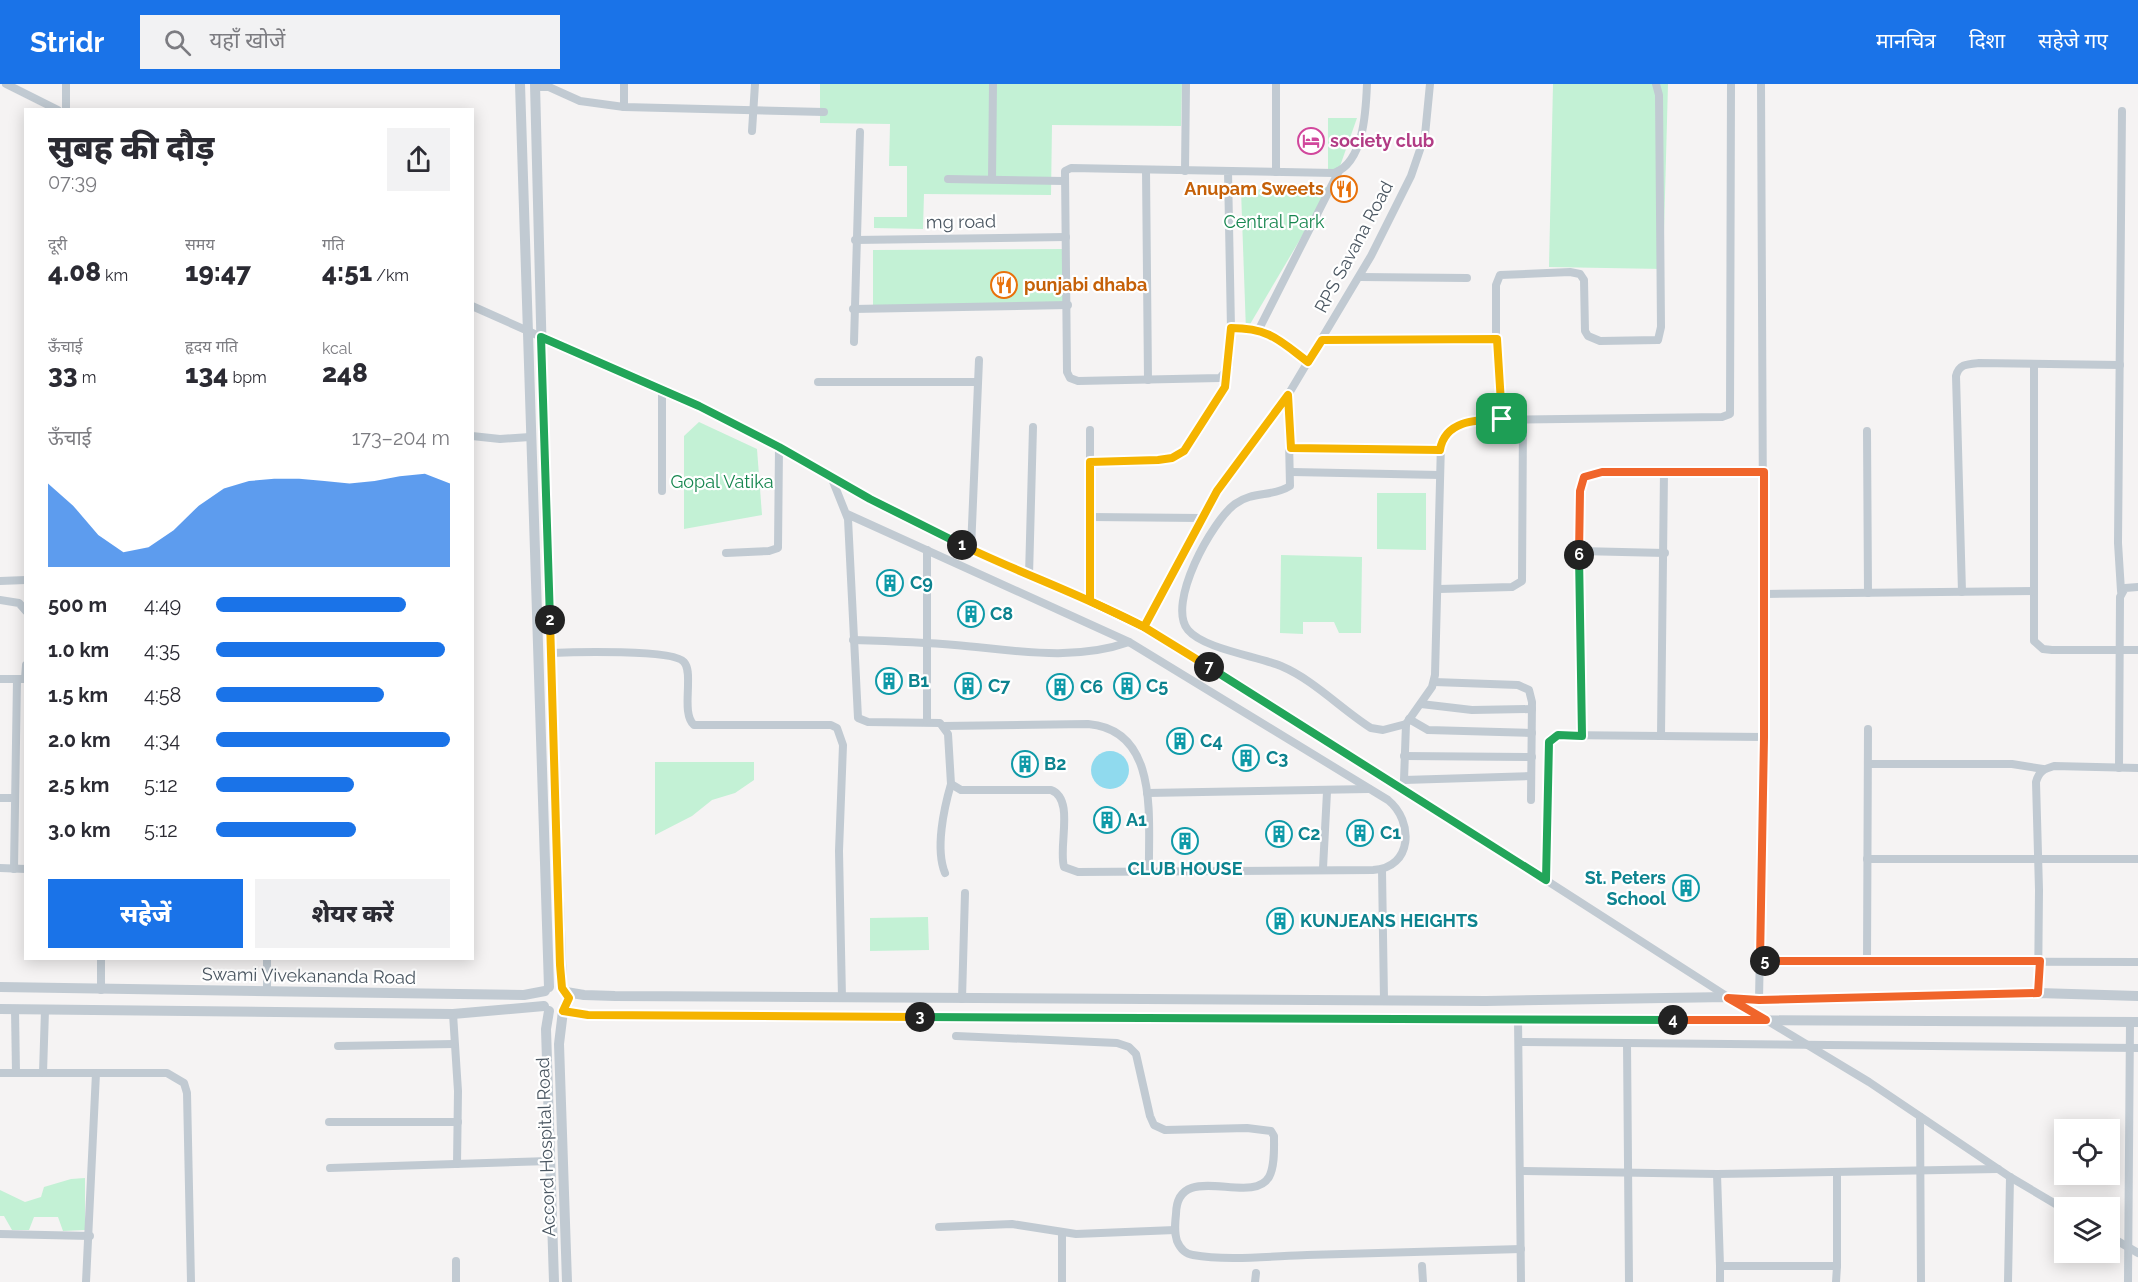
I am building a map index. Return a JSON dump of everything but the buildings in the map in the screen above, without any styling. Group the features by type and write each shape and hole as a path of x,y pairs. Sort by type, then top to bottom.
{"street":[{"path":"6,84 54,108"},
{"path":"66,84 66,108"},
{"path":"520,84 547,989 542,998 547,1009 554,1282"},
{"path":"624,84 624,107"},
{"path":"752,131 755,84"},
{"path":"992,179 993,84"},
{"path":"1185,171 1186,84"},
{"path":"1276,84 1276,172"},
{"path":"1259,329 1339,171 1347,164 1360,135 1366,84"},
{"name":"RPS Savana Road","path":"1144,627 1217,491 1288,395 1360,277 1411,176 1425,135 1430,84"},
{"path":"1502,419 1496,285 1500,275 1570,272 1580,274 1584,280 1585,331 1588,336 1600,341 1658,340 1661,335 1659,95 1656,84"},
{"path":"1288,395 1292,472 1290,486 1287,489 1250,496 1224,513 1203,547 1188,583 1183,600 1185,626 1196,638 1282,667 1371,728 1383,730 1407,721 1421,704 1434,682 1439,589 1440,450 1443,437 1448,430 1467,422 1502,419 1722,417 1730,414 1731,84"},
{"path":"1759,1000 1764,737 1761,84"},
{"path":"563,1011 569,1002 564,990 551,653 535,86 549,87 580,101 624,107 824,112"},
{"path":"2119,768 2121,591 2118,543 2122,111"},
{"path":"854,342 853,309 860,132"},
{"path":"1228,171 1231,328 1229,367 1225,375 1220,378 1148,380 1078,381 1070,378 1067,372 1065,171 1071,168 1185,171 1228,171 1276,172 1326,174 1339,171"},
{"path":"1146,170 1148,380"},
{"path":"948,179 1064,181"},
{"name":"mg road","path":"855,240 1066,237"},
{"path":"1360,277 1467,278"},
{"path":"853,309 1068,305"},
{"path":"474,307 662,390 779,447 832,478 971,549 1144,627 2054,1203"},
{"path":"1231,328 1259,329 1269,333 1308,362"},
{"path":"1322,340 1497,339"},
{"path":"971,549 979,360"},
{"path":"1962,591 1956,376 1958,369 1961,366 1979,363 2120,365"},
{"path":"2034,364 2034,641 2037,646 2052,650 2138,650"},
{"path":"1090,462 1158,460 1178,455 1191,442 1219,399 1226,383 1225,375"},
{"path":"818,382 978,382"},
{"path":"662,390 662,491"},
{"path":"1439,589 1512,587 1522,581 1523,418"},
{"path":"1029,576 1033,427"},
{"path":"1090,430 1090,601"},
{"path":"1867,431 1868,592"},
{"path":"474,436 500,439 530,436"},
{"path":"726,553 769,551 778,548 779,447"},
{"path":"1291,448 1440,450"},
{"path":"1660,736 1665,553 1664,471"},
{"path":"1292,472 1440,476"},
{"path":"1582,736 1579,551 1580,491 1584,477 1602,472 1764,472"},
{"path":"832,478 847,514 858,718 868,722 934,721 943,726 948,734 951,784 943,816 942,859 945,873"},
{"path":"847,514 1129,642 1395,806 1404,825 1404,848 1400,860 1391,868 1382,870 1323,868 1078,872 1064,867 1062,858 1064,804 1058,793 1051,790 968,792 951,784"},
{"path":"1090,517 1201,518"},
{"path":"927,550 927,721"},
{"path":"1579,551 1665,553"},
{"path":"0,581 24,580"},
{"path":"2121,591 2138,587"},
{"path":"1764,594 2034,591"},
{"path":"0,600 19,603 24,609"},
{"path":"853,640 926,642 1070,653 1110,649 1129,642"},
{"path":"551,653 648,654 681,660 687,667 688,711 694,725 831,725 837,728 843,745 839,850 842,998"},
{"path":"0,679 22,679 15,798 14,868"},
{"path":"1434,682 1518,685 1529,690 1532,709 1531,800"},
{"path":"1421,704 1472,710 1532,709"},
{"path":"1407,721 1428,730 1532,734"},
{"path":"1407,721 1404,780 1531,776"},
{"path":"943,726 1088,724 1107,728 1121,735 1132,747 1146,781 1149,871"},
{"path":"1867,962 1868,729"},
{"path":"1546,880 1549,742 1558,735 1764,737"},
{"path":"1404,756 1532,757"},
{"path":"1868,764 2012,764 2043,769 2054,766 2138,768"},
{"path":"2038,993 2040,961 2036,782 2043,769"},
{"path":"1147,793 1327,792 1370,789"},
{"path":"1323,868 1327,792"},
{"path":"0,798 15,798"},
{"path":"1867,859 2138,859"},
{"path":"0,868 24,868"},
{"path":"1382,870 1384,1000"},
{"path":"962,999 965,893"},
{"path":"100,960 101,990"},
{"path":"267,960 267,992"},
{"path":"1760,961 2138,962"},
{"name":"Swami Vivekananda Road","path":"0,987 524,995 547,989"},
{"path":"547,989 594,996 962,999 1728,998 1759,1000 2038,993 2138,996"},
{"path":"0,1008 453,1014 547,1009 604,1015 2134,1022 2134,1132 2128,1282"},
{"path":"15,1009 16,1073"},
{"path":"43,1073 45,1010"},
{"name":"Accord Hospital Road","path":"563,1011 559,1044 567,1282"},
{"path":"453,1014 458,1122 457,1164"},
{"path":"1518,1019 1521,1282"},
{"path":"956,1036 1117,1043 1129,1047 1136,1054 1148,1109 1154,1125 1165,1130 1247,1128 1271,1131 1274,1136 1274,1149 1269,1178 1250,1187 1187,1189 1180,1195 1176,1208 1175,1230 1179,1246 1192,1255 1256,1256 1521,1249"},
{"path":"1519,1041 2134,1048"},
{"path":"1627,1043 1629,1282"},
{"path":"338,1046 454,1044"},
{"path":"0,1073 167,1073 184,1083 187,1093 192,1282"},
{"path":"86,1282 96,1073"},
{"path":"1920,1117 1921,1282"},
{"path":"329,1122 458,1122"},
{"path":"330,1168 550,1161"},
{"path":"1521,1171 1717,1174 1999,1169"},
{"path":"1836,1282 1837,1173"},
{"path":"1717,1174 1720,1282"},
{"path":"2008,1282 2010,1177"},
{"path":"939,1227 1012,1224 1062,1233 1175,1230"},
{"path":"1062,1233 1062,1282"},
{"path":"0,1234 90,1236"},
{"path":"2120,1243 2138,1253"},
{"path":"456,1262 456,1282"},
{"path":"1422,1266 1423,1282"},
{"path":"1720,1266 1837,1266"}],"green space":[{"path":"820,84 1182,84 1181,126 1052,125 1051,195 924,194 923,229 874,228 874,217 907,217 907,166 889,166 890,124 820,123"},
{"path":"1553,84 1668,84 1663,269 1549,267"},
{"path":"1328,118 1357,118 1339,169 1328,169"},
{"name":"Central Park","path":"1331,187 1246,331 1241,190"},
{"path":"1063,249 1063,304 873,306 873,250"},
{"name":"Gopal Vatika","path":"699,422 757,449 762,515 684,529 684,436"},
{"path":"1377,493 1426,493 1426,550 1377,549"},
{"path":"1281,555 1362,557 1361,633 1339,633 1334,622 1303,622 1303,634 1280,633"},
{"path":"655,762 754,762 754,780 735,793 712,800 692,816 655,835"},
{"path":"928,917 929,950 870,951 870,918"},
{"path":"85,1178 85,1230 63,1231 58,1217 34,1217 29,1230 12,1230 4,1216 0,1216 0,1190 25,1202 41,1197 44,1187 71,1179"}],"water":[{"path":"1110,751 1123,757 1129,770 1123,783 1110,789 1097,783 1091,770 1097,757"}],"place":[{"name":"society club","path":"1311,141"},
{"name":"Anupam Sweets","path":"1344,189"},
{"name":"punjabi dhaba","path":"1004,285"},
{"name":"C9","path":"890,583"},
{"name":"C8","path":"971,614"},
{"name":"B1","path":"889,681"},
{"name":"C7","path":"968,686"},
{"name":"C5","path":"1127,686"},
{"name":"C6","path":"1060,687"},
{"name":"C4","path":"1180,741"},
{"name":"C3","path":"1246,758"},
{"name":"B2","path":"1025,764"},
{"name":"A1","path":"1107,820"},
{"name":"C1","path":"1360,833"},
{"name":"C2","path":"1279,834"},
{"name":"CLUB HOUSE","path":"1185,841"},
{"name":"St. Peters School","path":"1686,888"},
{"name":"KUNJEANS HEIGHTS","path":"1280,921"}],"route":[{"path":"1502,419 1467,422 1448,430 1443,437 1440,450 1291,448 1288,395 1217,491 1144,627 1102,605 1079,597 1006,566 870,499 779,447 699,406 571,348 541,337 560,965 562,988 569,998 563,1011 580,1015 1766,1020 1728,998 1759,1000 2038,993 2040,961 1760,961 1764,737 1764,472 1602,472 1584,477 1580,491 1579,551 1582,736 1558,735 1551,738 1549,742 1546,880 1144,627 1090,601 1090,462 1158,460 1172,458 1184,451 1225,387 1225,375 1229,367 1231,328 1259,329 1269,333 1308,362 1322,340 1497,339 1502,419"}]}
